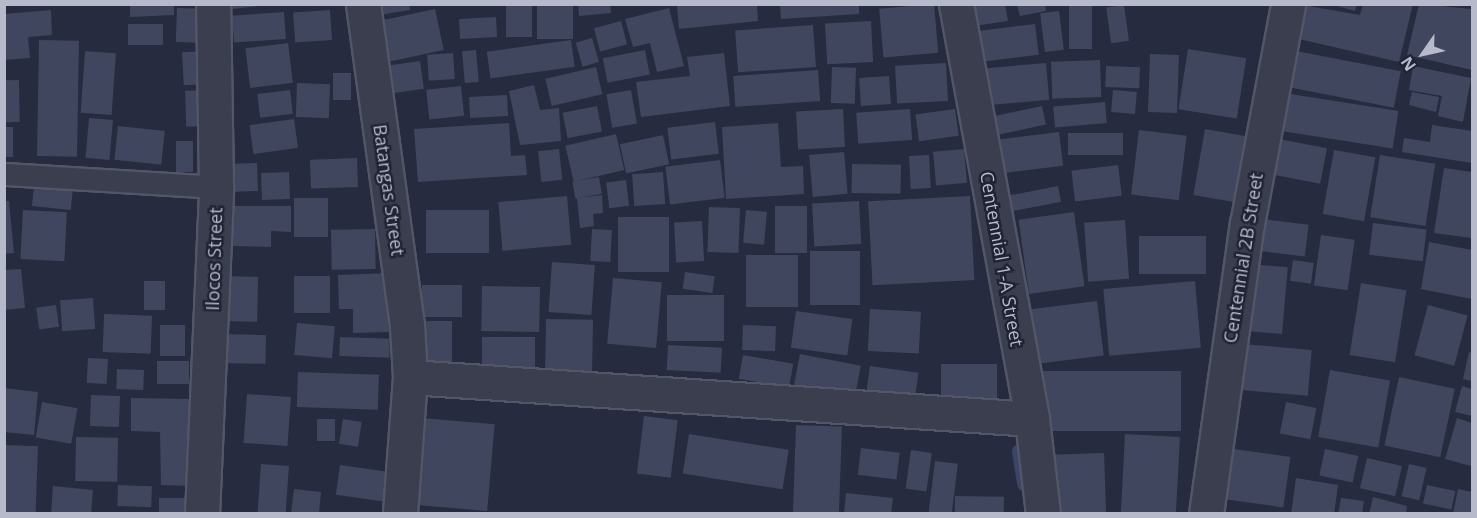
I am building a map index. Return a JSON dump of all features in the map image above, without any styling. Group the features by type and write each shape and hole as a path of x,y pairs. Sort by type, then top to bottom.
{"street":[{"name":"Ilocos Street","path":"202,513 216,187 213,4"},
{"name":"Batangas Street","path":"363,4 400,263 410,377 400,513"},
{"name":"Centennial 1-A Street","path":"956,4 1032,419 1043,513"},
{"name":"Centennial 2B Street","path":"1206,513 1247,224 1288,4"},
{"path":"410,377 1032,419"}],"lane":[{"path":"4,174 216,187"}],"building":[{"path":"130,4 174,4 174,15 130,17"},
{"path":"231,4 259,4 259,6 232,9"},
{"path":"371,4 409,4 410,10 373,16"},
{"path":"506,4 532,4 532,37 506,37"},
{"path":"537,4 573,4 573,39 537,39"},
{"path":"578,4 610,4 611,13 579,16"},
{"path":"780,4 859,4 859,14 781,19"},
{"path":"934,4 938,53 883,58 879,9"},
{"path":"970,4 1005,4 1008,21 974,26"},
{"path":"1017,4 1045,4 1046,11 1020,16"},
{"path":"1069,4 1092,4 1092,49 1069,49"},
{"path":"1297,4 1360,15 1363,4 1413,4 1399,62 1290,37"},
{"path":"1330,4 1357,4 1355,11"},
{"path":"1419,4 1472,9 1472,70 1407,55"},
{"path":"677,5 757,5 758,21 679,29"},
{"path":"1124,5 1129,41 1111,43 1106,8"},
{"path":"177,8 201,9 200,43 176,42"},
{"path":"669,8 684,66 657,72 650,43 633,47 625,19"},
{"path":"435,9 444,50 384,63 375,22"},
{"path":"51,10 52,35 28,37 30,58 4,60 4,14"},
{"path":"330,10 332,40 295,43 293,13"},
{"path":"1059,11 1064,50 1045,52 1040,13"},
{"path":"284,12 286,39 234,43 232,16"},
{"path":"496,17 497,37 460,39 459,19"},
{"path":"621,21 627,44 600,51 594,28"},
{"path":"871,21 873,62 827,64 825,23"},
{"path":"128,24 163,24 163,45 128,45"},
{"path":"1035,24 1039,55 977,62 973,32"},
{"path":"813,25 816,67 738,72 735,30"},
{"path":"592,38 599,62 583,67 576,43"},
{"path":"39,40 79,41 77,157 37,156"},
{"path":"571,40 575,67 491,79 487,52"},
{"path":"288,43 293,83 250,88 245,48"},
{"path":"1188,49 1246,58 1237,118 1178,109"},
{"path":"1286,49 1401,71 1394,108 1279,85"},
{"path":"476,50 479,82 465,83 462,51"},
{"path":"645,50 650,75 608,83 603,58"},
{"path":"85,51 116,53 112,115 81,113"},
{"path":"208,51 210,84 184,85 182,52"},
{"path":"453,53 455,79 429,81 427,55"},
{"path":"724,53 730,106 641,117 636,82 690,76 687,57"},
{"path":"1150,54 1179,55 1177,113 1148,112"},
{"path":"1100,60 1101,97 1052,99 1051,62"},
{"path":"420,61 424,89 390,93 386,66"},
{"path":"946,63 948,101 897,104 895,66"},
{"path":"1046,63 1049,100 989,105 986,68"},
{"path":"1106,66 1140,67 1139,88 1105,87"},
{"path":"1413,66 1471,78 1463,122 1438,116 1442,96 1409,90"},
{"path":"596,67 602,94 552,106 545,79"},
{"path":"832,67 856,68 855,104 831,103"},
{"path":"818,70 820,101 735,107 733,76"},
{"path":"333,73 351,73 351,100 333,100"},
{"path":"889,76 891,104 861,106 859,78"},
{"path":"4,80 19,80 20,122 5,122"},
{"path":"297,83 330,84 329,118 296,117"},
{"path":"534,85 540,110 559,108 561,141 520,145 509,91"},
{"path":"461,86 464,116 429,119 426,90"},
{"path":"209,90 210,126 186,127 185,91"},
{"path":"290,90 293,114 260,118 257,94"},
{"path":"631,90 637,123 612,128 606,94"},
{"path":"1113,90 1137,92 1135,114 1111,112"},
{"path":"1278,92 1398,111 1393,149 1272,130"},
{"path":"1412,92 1439,97 1436,112 1409,105"},
{"path":"507,95 508,116 470,118 469,97"},
{"path":"1105,102 1107,123 1055,127 1053,107"},
{"path":"597,106 602,132 568,138 563,113"},
{"path":"1042,106 1046,125 993,136 989,117"},
{"path":"843,109 845,147 798,149 796,111"},
{"path":"910,109 912,140 858,144 856,113"},
{"path":"955,109 959,136 919,141 915,115"},
{"path":"89,118 113,120 109,160 86,158"},
{"path":"294,119 298,148 253,154 249,125"},
{"path":"715,122 719,154 671,160 667,128"},
{"path":"509,123 511,156 525,155 527,175 418,182 414,129"},
{"path":"778,123 781,167 803,166 804,194 726,199 722,127"},
{"path":"1432,125 1472,131 1472,163 1402,152 1404,138 1430,142"},
{"path":"118,126 165,131 161,165 114,160"},
{"path":"4,127 13,127 13,157 4,157"},
{"path":"1205,129 1246,136 1235,202 1193,195"},
{"path":"1139,130 1187,136 1179,200 1131,195"},
{"path":"1059,132 1063,166 1005,173 1000,139"},
{"path":"1068,133 1123,133 1123,155 1068,155"},
{"path":"616,134 624,170 574,182 565,146"},
{"path":"663,135 669,164 626,173 620,144"},
{"path":"1274,138 1327,148 1320,184 1267,173"},
{"path":"176,141 193,141 193,172 176,172"},
{"path":"559,149 562,180 541,182 538,151"},
{"path":"964,149 967,183 936,186 933,152"},
{"path":"1334,150 1375,157 1364,221 1323,214"},
{"path":"844,152 848,194 813,197 809,155"},
{"path":"929,155 931,188 911,189 909,156"},
{"path":"1380,155 1435,164 1425,226 1370,217"},
{"path":"357,158 358,187 311,189 310,160"},
{"path":"720,160 725,198 670,204 665,167"},
{"path":"257,163 258,191 235,192 234,164"},
{"path":"852,164 901,165 900,194 851,193"},
{"path":"1118,165 1122,196 1075,201 1071,171"},
{"path":"1444,168 1472,172 1471,238 1434,233"},
{"path":"289,172 290,199 262,200 261,173"},
{"path":"663,172 665,204 634,206 632,174"},
{"path":"599,177 602,194 575,198 572,182"},
{"path":"626,180 629,206 609,208 606,182"},
{"path":"34,186 73,190 71,210 32,206"},
{"path":"1058,186 1061,202 1013,211 1010,195"},
{"path":"602,195 603,213 593,214 594,226 580,228 577,198"},
{"path":"567,196 571,245 503,251 498,202"},
{"path":"970,196 974,280 873,285 868,201"},
{"path":"294,198 328,198 328,237 294,237"},
{"path":"4,201 9,201 14,253 4,254"},
{"path":"859,201 861,244 814,246 812,203"},
{"path":"233,206 291,206 291,232 271,231 271,247 233,246"},
{"path":"775,206 807,206 807,253 775,253"},
{"path":"709,207 740,208 738,253 707,252"},
{"path":"23,210 67,212 64,261 20,259"},
{"path":"426,210 489,210 489,253 426,253"},
{"path":"746,210 767,212 764,245 743,243"},
{"path":"1074,212 1084,286 1029,294 1019,220"},
{"path":"618,217 669,217 669,272 618,272"},
{"path":"1262,219 1309,225 1305,256 1258,251"},
{"path":"1125,220 1129,279 1088,282 1084,223"},
{"path":"702,221 704,261 676,262 674,222"},
{"path":"1373,223 1427,230 1423,261 1369,255"},
{"path":"375,229 376,269 332,270 331,230"},
{"path":"592,229 612,230 610,262 590,261"},
{"path":"1321,235 1355,240 1348,290 1314,286"},
{"path":"1139,236 1206,236 1206,274 1139,274"},
{"path":"1429,242 1472,250 1472,299 1421,289"},
{"path":"810,251 860,251 860,305 810,305"},
{"path":"746,255 798,255 798,307 746,307"},
{"path":"1293,260 1314,263 1311,284 1290,281"},
{"path":"552,262 595,265 591,315 549,312"},
{"path":"1250,264 1288,267 1282,334 1244,331"},
{"path":"21,269 25,308 4,310 4,270"},
{"path":"685,272 715,276 712,293 683,289"},
{"path":"390,273 391,332 353,333 353,309 339,309 338,275"},
{"path":"217,276 258,277 257,322 216,321"},
{"path":"294,276 330,276 330,313 294,313"},
{"path":"613,278 662,282 656,348 607,344"},
{"path":"144,281 165,281 165,310 144,310"},
{"path":"1195,281 1201,348 1109,356 1103,289"},
{"path":"1361,283 1406,290 1395,362 1350,355"},
{"path":"422,285 462,285 462,317 422,317"},
{"path":"482,286 540,287 539,332 481,331"},
{"path":"667,295 724,295 724,341 667,341"},
{"path":"93,298 95,329 62,331 60,300"},
{"path":"1097,301 1104,356 1029,365 1023,310"},
{"path":"56,305 59,327 39,330 36,308"},
{"path":"1428,305 1468,316 1454,366 1415,355"},
{"path":"870,309 921,312 919,354 868,351"},
{"path":"796,311 852,319 847,356 791,348"},
{"path":"104,314 152,316 151,354 103,352"},
{"path":"546,319 593,320 592,375 545,374"},
{"path":"421,321 452,321 452,375 421,375"},
{"path":"297,323 335,326 332,358 294,355"},
{"path":"160,325 185,325 185,356 160,356"},
{"path":"743,325 776,326 775,351 742,350"},
{"path":"216,334 266,335 265,364 215,363"},
{"path":"340,337 390,339 389,358 339,356"},
{"path":"482,337 535,337 535,372 482,372"},
{"path":"1243,344 1312,350 1308,396 1239,390"},
{"path":"668,345 722,348 721,373 667,370"},
{"path":"1469,352 1472,353 1472,381 1463,379"},
{"path":"800,354 861,366 854,403 793,391"},
{"path":"743,355 793,364 789,387 739,379"},
{"path":"88,358 108,359 107,384 87,383"},
{"path":"157,361 189,361 189,384 157,384"},
{"path":"941,364 997,364 997,407 941,407"},
{"path":"870,366 919,373 914,404 866,397"},
{"path":"117,369 144,370 143,390 116,389"},
{"path":"1330,370 1390,381 1378,448 1318,437"},
{"path":"1042,371 1181,371 1181,431 1042,431"},
{"path":"298,372 379,375 378,410 297,407"},
{"path":"1399,377 1455,389 1440,457 1384,445"},
{"path":"1462,386 1472,389 1472,416 1455,412"},
{"path":"4,388 38,392 34,435 4,432"},
{"path":"247,394 291,397 287,446 244,443"},
{"path":"91,395 120,396 119,427 90,426"},
{"path":"131,398 192,399 192,486 161,485 160,432 131,431"},
{"path":"42,402 77,408 71,444 36,437"},
{"path":"1286,402 1316,408 1310,439 1280,433"},
{"path":"644,416 678,420 671,478 637,474"},
{"path":"422,418 495,424 487,511 414,505"},
{"path":"1457,418 1472,423 1471,466 1445,459"},
{"path":"317,419 335,419 335,441 317,441"},
{"path":"343,419 362,422 358,447 339,444"},
{"path":"796,425 842,427 839,514 793,514"},
{"path":"689,434 789,450 782,489 683,474"},
{"path":"1125,434 1180,437 1176,514 1121,514"},
{"path":"76,437 118,438 117,482 75,481"},
{"path":"4,445 38,446 36,514 4,514"},
{"path":"861,448 900,453 896,480 858,475"},
{"path":"1234,449 1290,457 1283,507 1227,500"},
{"path":"1325,449 1358,456 1353,482 1319,475"},
{"path":"911,450 932,453 926,492 906,489"},
{"path":"1104,453 1106,514 1053,514 1051,455"},
{"path":"1367,458 1402,466 1395,496 1360,488"},
{"path":"935,461 958,464 952,514 928,514"},
{"path":"261,464 289,466 286,514 258,512"},
{"path":"1409,464 1427,468 1419,500 1402,496"},
{"path":"340,465 390,472 385,502 336,495"},
{"path":"1296,478 1338,485 1334,514 1291,514"},
{"path":"118,485 152,486 151,507 117,506"},
{"path":"1427,485 1455,491 1451,510 1423,504"},
{"path":"53,486 93,490 91,514 51,514"},
{"path":"294,489 321,492 319,514 291,514"},
{"path":"1458,489 1472,492 1472,514 1453,514"},
{"path":"846,493 893,498 891,514 844,514"},
{"path":"955,496 1004,497 1004,514 955,514"},
{"path":"1373,497 1407,506 1406,514 1369,514"},
{"path":"159,498 187,498 187,514 159,514"},
{"path":"1341,498 1364,501 1362,514 1338,514"}],"waterway":[{"path":"1019,451 1024,484"}]}
